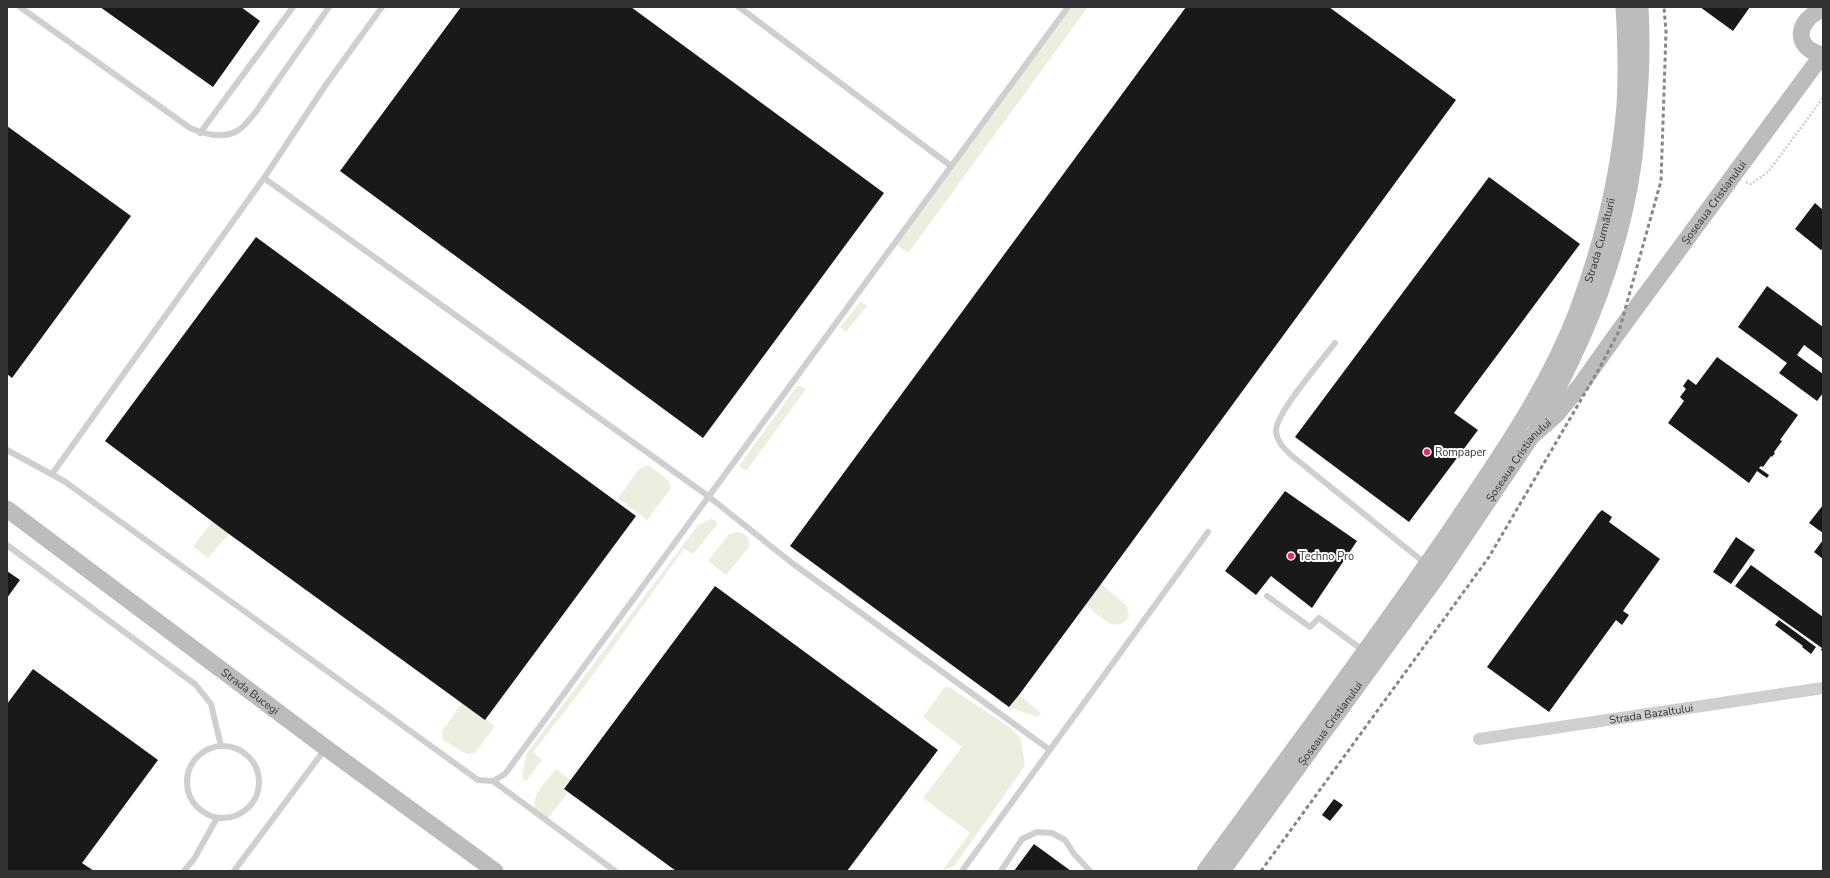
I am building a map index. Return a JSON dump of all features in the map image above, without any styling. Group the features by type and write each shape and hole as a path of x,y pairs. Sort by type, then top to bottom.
{"main road":[{"name":"Strada Curmăturii","path":"1502,453 1530,409 1554,365 1577,313 1594,263 1606,220 1618,158 1625,105 1626,55 1624,7"},
{"name":"Strada Curmăturii","path":"1531,437 1563,381 1584,335 1611,262 1620,230 1633,164 1635,143 1641,52 1640,7"},
{"name":"Șoseaua Cristianului","path":"1222,871 1439,574 1531,437 1557,414 1582,383 1823,55 1815,53 1808,47 1803,41 1801,32 1803,23 1810,15 1823,9"},
{"name":"Șoseaua Cristianului","path":"1205,871 1427,565 1502,453"},
{"name":"Strada Bucegi","path":"7,509 326,748 495,871"}],"street":[{"name":"Strada Bazaltului","path":"1479,739 1823,688"}],"lane":[{"path":"20,7 190,128 205,135 231,134 242,128 255,113 329,7"},
{"path":"200,133 293,7"},
{"path":"52,474 264,178 325,86 382,7"},
{"path":"739,7 951,166"},
{"path":"493,781 505,774 1068,7"},
{"path":"264,178 708,496 792,563 1050,750"},
{"path":"1335,343 1284,409 1277,422 1276,432 1280,445 1427,565"},
{"path":"7,450 52,474 478,780 493,781 616,871"},
{"path":"962,871 1208,532"},
{"path":"7,546 196,685 211,704 221,746"},
{"path":"1267,596 1310,627 1319,618 1364,651"},
{"path":"221,746 233,747 238,750 252,761 258,772 259,784 257,796 250,806 241,814 229,818 217,818 206,815 196,808 186,787 187,775 191,764 199,755 209,748 221,746"},
{"path":"234,871 326,748"},
{"path":"184,871 194,859 217,818"},
{"path":"1000,871 1022,839 1037,832 1052,833 1065,840 1074,854 1090,871"}],"path":[{"path":"1734,176 1751,184 1768,172 1823,98"}],"green space":[{"path":"1071,7 1088,7 908,253 897,245"},
{"path":"861,301 867,306 846,332 840,327"},
{"path":"797,386 801,386 806,389 746,471 739,466"},
{"path":"648,465 668,480 671,488 647,520 618,498 640,468"},
{"path":"711,519 716,521 717,525 693,554 684,549 587,683 533,752 542,760 526,781 522,777 526,754 698,525"},
{"path":"213,521 229,534 208,558 193,546"},
{"path":"736,532 743,533 749,539 749,547 726,575 708,561 729,534"},
{"path":"1101,584 1127,606 1129,617 1118,625 1107,622 1085,604"},
{"path":"945,687 951,688 1011,728 1021,739 1025,766 954,866 942,871 970,833 923,798 962,747 923,717"},
{"path":"1019,695 1041,713 1037,717 1009,707"},
{"path":"463,702 495,726 475,753 467,754 443,740 442,731"},
{"path":"556,769 571,780 564,789 568,793 548,818 537,811 535,801 540,789"}],"building":[{"path":"100,7 241,7 260,21 213,87"},
{"path":"461,7 631,7 884,193 703,438 340,171"},
{"path":"1186,7 1329,7 1456,100 1009,707 790,546"},
{"path":"1700,7 1750,7 1733,31"},
{"path":"7,126 131,216 12,378 7,374"},
{"path":"1489,177 1580,244 1454,413 1478,430 1409,522 1295,437"},
{"path":"1815,203 1823,210 1823,249 1821,250 1795,229"},
{"path":"256,237 636,516 485,720 229,534 105,441"},
{"path":"1767,286 1823,327 1823,359 1804,345 1797,355 1823,374 1823,393 1817,401 1779,373 1787,363 1738,327"},
{"path":"1717,357 1798,415 1780,440 1782,441 1774,452 1775,453 1763,467 1761,466 1759,468 1769,475 1767,478 1757,471 1749,483 1668,423 1684,401 1680,397 1686,389 1683,386 1688,379 1696,385"},
{"name":"Techno Pro","path":"1285,491 1357,541 1312,608 1271,576 1256,595 1225,571"},
{"path":"1823,505 1823,533 1809,523"},
{"path":"1602,510 1612,517 1609,522 1660,559 1623,611 1629,615 1622,625 1616,620 1549,712 1487,667"},
{"path":"1736,537 1755,550 1731,584 1713,572"},
{"path":"1823,540 1823,559 1814,552"},
{"path":"1751,565 1823,617 1823,652 1821,650 1822,648 1735,586"},
{"path":"7,571 20,580 7,598"},
{"path":"715,586 938,750 847,871 676,871 564,789"},
{"path":"1779,620 1816,647 1811,654 1802,647 1803,646 1775,625"},
{"path":"33,669 158,760 82,863 94,871 7,871 7,704"},
{"path":"1334,799 1343,805 1330,821 1322,815"},
{"path":"1034,844 1071,871 1014,871"}],"railway":[{"path":"1261,871 1489,557 1599,369 1619,331 1661,181 1666,32 1664,7"}],"place":[{"name":"Rompaper","path":"1427,452"},
{"name":"Techno Pro","path":"1291,556"}]}
